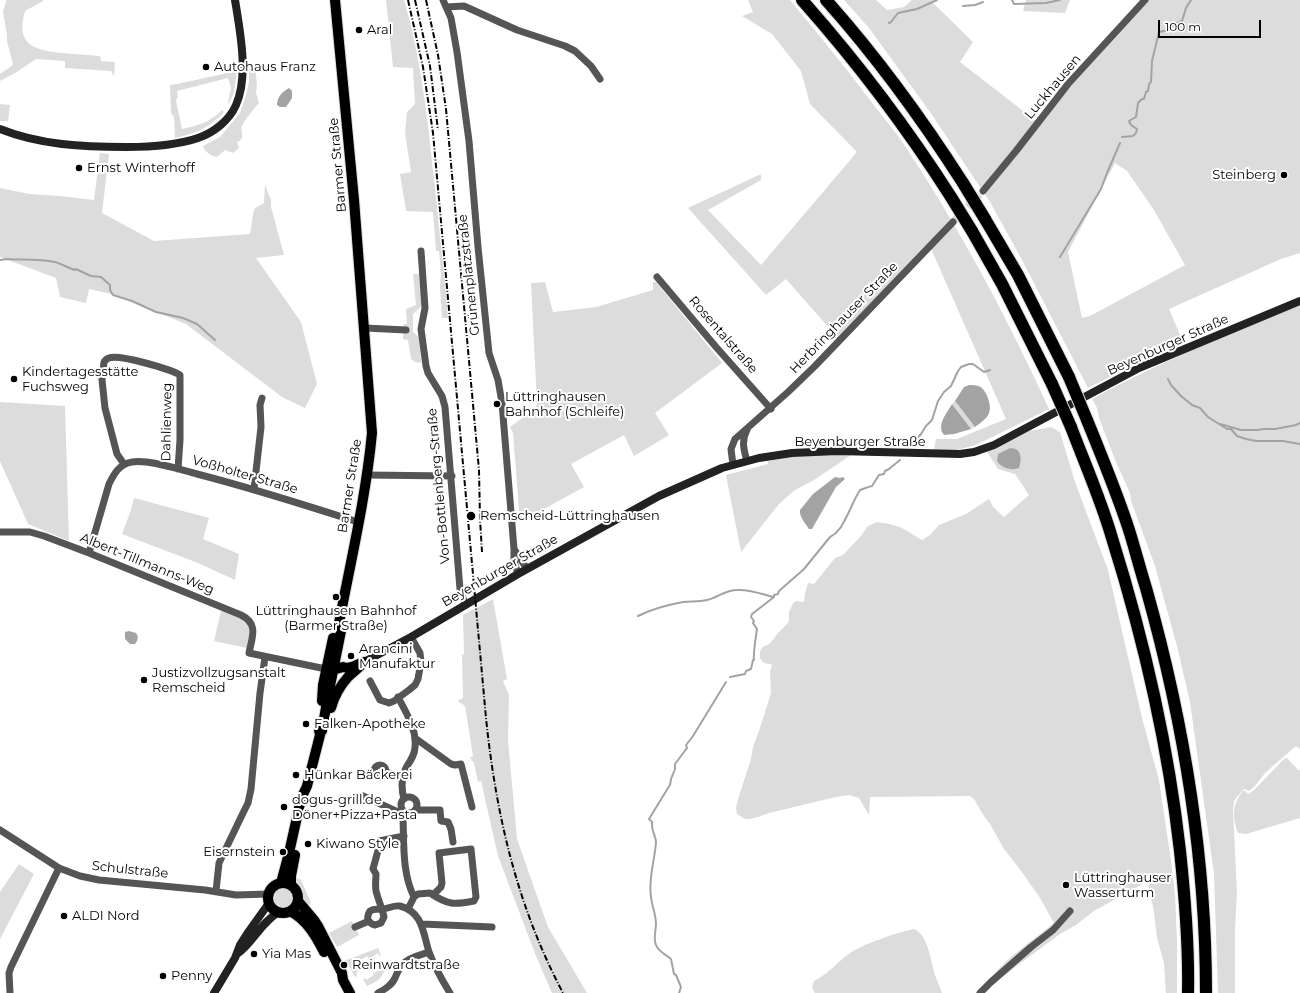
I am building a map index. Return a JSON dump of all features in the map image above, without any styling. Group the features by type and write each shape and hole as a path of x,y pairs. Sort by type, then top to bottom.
{"highway":[{"path":"802,0 831,33 896,116 951,197 972,231 1002,284 1052,384 1094,486 1112,537 1137,624 1153,688 1166,750 1176,818 1183,885 1189,963 1188,993"},
{"path":"826,0 890,79 963,183 985,219 1018,275 1069,377 1111,479 1129,532 1155,620 1169,675 1183,749 1201,879 1206,963 1206,993"}],"main road":[{"path":"0,129 16,136 41,141 76,146 105,147 152,147 192,140 210,133 226,119 236,106 242,89 243,60 236,0"},
{"name":"Barmer Straße","path":"286,884 289,853 301,799 307,786 321,733 334,630 339,623 358,522 372,432 365,328 335,0"},
{"name":"Beyenburger Straße","path":"364,662 411,637 465,604 659,496 707,474 747,461 792,452 843,451 946,455 980,450 1000,442 1139,368 1300,301"},
{"path":"329,670 352,667 364,662"},
{"path":"321,733 327,726 333,701 337,692 348,677 364,662"},
{"path":"329,670 341,675 353,672"},
{"path":"214,993 237,955 240,945 269,899 274,886 286,884 295,888 298,893 298,902 294,909 286,913 279,912 272,907 269,899"},
{"path":"298,902 318,926 342,973 343,980"},
{"path":"290,911 300,917 307,924 350,993"},
{"path":"237,955 245,948 269,919 279,912"}],"street":[{"name":"Luckhausen","path":"983,191 1012,157 1068,84 1145,0"},
{"path":"444,3 464,6 517,30 565,46 575,51 591,66 600,79"},
{"name":"Grünenplatzstraße","path":"444,3 451,18 469,141 489,353 498,380 502,403 514,561 518,574"},
{"name":"Herbringhauser Straße","path":"733,465 731,454 733,444 739,436 771,409 824,357 953,222"},
{"name":"Von-Bottlenberg-Straße","path":"421,251 425,308 421,329 428,374 442,396 445,407 452,476 460,589 465,604"},
{"name":"Rosentalstraße","path":"657,278 771,409"},
{"path":"365,328 406,330"},
{"name":"Dahlienweg","path":"124,464 117,454 105,408 102,380 104,362 109,358 134,360 174,371 180,375 180,440 178,469"},
{"path":"254,489 261,427 260,405 262,398"},
{"path":"747,461 744,448 744,435 749,427"},
{"name":"Voßholter Straße","path":"124,464 140,462 178,469 254,489 358,522"},
{"path":"89,552 109,484 119,468 124,464"},
{"path":"366,475 452,476"},
{"name":"Albert-Tillmanns-Weg","path":"0,532 36,533 89,552 247,618 251,622 253,628 249,653 265,657"},
{"name":"Grünenplatzstraße","path":"514,549 527,569"},
{"path":"370,681 380,700 389,703 415,685 421,671 421,662 420,653 411,637"},
{"path":"216,891 219,863 244,813 251,789 265,657 329,670"},
{"path":"398,697 412,726 415,738 414,751 402,777 404,799 401,802 404,812 406,873 409,888 414,897"},
{"path":"415,738 451,764 462,764 472,807"},
{"path":"386,772 402,777"},
{"path":"364,796 398,812 410,813 415,810 440,810 441,821 448,822 454,842"},
{"path":"404,799 409,798 414,800 416,804 415,810"},
{"name":"Schulstraße","path":"0,830 59,868 80,876 100,880 216,891 269,899"},
{"path":"404,836 379,841 379,847 373,869 376,874 376,889 382,910 384,917 381,923 374,925 367,918 370,911 373,909 382,910 390,906 398,906 408,909 416,915 422,924 429,952 443,982 450,993"},
{"path":"408,909 414,897 418,894 430,893 433,895 445,902 451,903 474,901 476,897 471,849 439,852 442,883 441,887 433,895"},
{"path":"10,993 9,973 11,967 59,868"},
{"path":"980,993 1031,947 1053,930 1070,911"},
{"path":"355,927 369,921"},
{"path":"422,924 492,927"},
{"path":"378,993 389,986 404,962 429,952"}],"shaded area":[{"path":"7,0 43,0 25,11 23,31 29,44 52,52 100,56 101,61 115,62 114,76 111,71 65,68 65,61 36,59 0,81 0,74 13,65 7,41 3,12"},
{"path":"386,0 404,0 420,70 430,141 448,318 442,318 440,286 441,272 439,251 436,251 433,212 406,211 400,174 411,172 405,133 407,112 415,104 413,68 393,67"},
{"path":"748,0 790,0 900,138 963,240 1016,340 1049,409 976,445 956,450 934,450 936,439 957,439 1006,419 929,245 837,337 786,279 766,295 688,208 761,174 761,180 708,210 761,265 857,152 810,104 801,71 772,34 742,16 753,12"},
{"path":"844,0 876,0 887,10 904,7 912,0 934,0 932,2 973,42 960,62 1036,121 1064,84 1082,66 1140,0 1300,0 1300,253 1281,259 1169,309 1183,342 1088,388 1022,260 990,202 930,112 869,28","holes":["1115,163 1127,171 1154,210 1185,265 1090,316 1082,318 1068,252"]},
{"path":"1026,0 1070,0 1065,13 1023,11"},
{"path":"255,66 257,85 256,93 259,103 242,126 242,137 240,141 237,142 239,148 233,153 225,150 217,157 211,155 203,146 220,137 240,113 249,82 249,68"},
{"path":"237,71 234,93 229,104 231,88 228,78 177,91 178,97 176,100 182,129 204,123 213,118 222,110 224,112 208,126 175,138 174,117 171,113 170,85"},
{"path":"289,88 292,91 292,98 286,107 280,107 277,105 279,97"},
{"path":"0,104 10,105 8,121 0,121"},
{"path":"100,153 109,154 102,213 154,241 250,234 254,209 264,203 265,185 271,200 271,207 284,255 256,258 301,322 317,384 305,408 282,397 186,324 111,294 89,289 86,303 60,297 56,278 0,257 0,188 29,194 94,200"},
{"path":"413,274 419,274 422,306 413,314 413,332 419,339 421,363 415,362 411,359 408,340 403,339 404,324 407,324 406,309 416,305"},
{"path":"545,282 553,312 596,307 653,290 653,282 656,282 722,363 655,413 669,435 634,456 624,435 571,464 584,487 520,522 513,433 510,427 535,409 537,404 531,283"},
{"path":"1300,305 1300,749 1296,746 1266,772 1254,787 1249,791 1244,789 1234,801 1233,811 1237,893 1235,928 1235,993 1218,993 1214,874 1190,702 1178,650 1155,566 1131,501 1130,493 1116,462 1099,418 1097,408 1092,399 1169,361"},
{"path":"969,385 977,386 984,390 990,410 983,421 975,427 955,401 964,387"},
{"path":"955,401 975,427 971,429 952,404"},
{"path":"0,402 65,406 69,541 28,524 0,461"},
{"path":"952,404 971,429 944,435 941,427 942,423"},
{"path":"1051,427 1060,432 1075,482 1108,570 1142,718 1159,780 1175,894 1177,993 1166,993 1164,963 1157,938 1148,881 1094,911 1002,977 992,979 1010,958 1054,923 1040,898 1004,849 974,799 970,796 870,797 869,815 859,798 849,795 749,819 745,819 737,814 736,808 738,799 771,693 770,671 772,666 771,664 766,664 763,662 760,652 764,646 768,645 787,624 789,621 789,612 793,603 796,601 804,602 808,583 814,584 835,558 843,555 868,526 877,522 902,528 922,540 930,535 939,525 966,514 989,499 993,507 1004,517 1029,495 1015,474 998,469 987,452 1029,431"},
{"path":"1010,448 1014,448 1019,452 1021,461 1019,468 1007,468 997,461 998,454"},
{"path":"822,454 851,455 814,480 795,490 779,504 741,552 726,475 768,464 768,461"},
{"path":"835,477 843,477 845,479 836,487 812,529 809,529 802,518 800,510 813,494"},
{"path":"134,498 209,518 203,539 239,554 235,580 198,563 122,534"},
{"path":"493,599 507,679 503,681 509,695 508,740 517,839 548,927 587,993 552,993 536,956 498,856 481,781 478,782 474,763 470,758 473,756 465,706 459,703 458,700 462,699 463,697 463,615"},
{"path":"221,611 236,616 246,622 249,631 247,648 214,641"},
{"path":"129,631 136,633 138,636 135,644 130,644 125,639 125,632"},
{"path":"1285,758 1287,758 1298,770 1300,770 1300,818 1246,834 1238,833 1234,810 1240,795 1244,790 1248,794 1254,790"},
{"path":"19,864 34,874 0,939 0,892"},
{"path":"294,876 301,880 311,903 306,908 301,892"},
{"path":"284,888 291,891 294,898 291,905 284,908 277,905 274,898 277,891"},
{"path":"352,921 359,935 337,947 329,933"},
{"path":"914,929 919,932 926,942 935,975 942,993 815,993 812,987 814,981 853,951 883,938"},
{"path":"378,948 381,955 372,960 371,959 379,956 378,953 369,959 367,956 354,964 358,972 356,973 357,976 355,977 349,966 347,967 344,961"},
{"path":"382,966 385,970 381,977 377,981 367,986 363,979 365,978 366,980 374,975 372,972 374,973 378,971"}],"waterway":[{"path":"889,23 898,13 917,9 937,0"},
{"path":"1012,0 1014,4 1046,3 1060,0"},
{"path":"1122,137 1133,136 1136,133 1137,129 1131,125 1129,121 1136,117 1138,103 1144,99 1146,92 1148,91 1149,84 1151,82 1152,61 1159,32 1169,30 1171,26 1182,21 1186,8 1191,0"},
{"path":"963,6 975,5 983,2"},
{"path":"1060,257 1101,189 1120,143"},
{"path":"0,260 43,260 55,262 91,276 101,277 110,285 110,290 113,295 132,301 156,312 183,318 197,324 215,340"},
{"path":"913,443 932,420 938,401 944,392 951,386 961,367 973,364 984,372 990,370"},
{"path":"1168,379 1171,385 1181,396 1192,405 1200,408 1208,417 1227,429 1231,429 1237,436 1256,441 1283,441 1300,444"},
{"path":"1220,424 1241,430 1257,430 1275,429 1300,423"},
{"path":"730,677 745,674 746,671 751,669 754,660 757,629 753,623 754,621 751,617 752,614 774,597 774,595 778,594 779,591 804,569 830,537 838,531 860,490 872,486 879,475 884,474 885,471 900,460"},
{"path":"638,616 665,606 683,602 707,600 733,590 751,591 773,597"},
{"path":"679,993 681,987 676,975 674,974 671,959 662,953 655,943 656,921 650,890 656,842 652,822 649,819 670,785 675,764 687,748 686,745 726,682"}],"tunnel":[{"path":"953,222 983,191"}],"railway":[{"path":"408,0 423,67 433,133 490,754 503,825 521,893 533,927 563,993"},
{"path":"415,0 430,66 438,130"},
{"path":"426,0 438,55 446,109 479,470 482,552"}],"place":[{"name":"Aral","path":"359,30"},
{"name":"Autohaus Franz","path":"206,67"},
{"name":"Ernst Winterhoff","path":"79,168"},
{"name":"Steinberg","path":"1284,175"},
{"name":"Kindertagesstätte Fuchsweg","path":"14,379"},
{"name":"Lüttringhausen Bahnhof (Schleife)","path":"497,404"},
{"name":"Remscheid-Lüttringhausen","path":"471,516"},
{"name":"Lüttringhausen Bahnhof (Barmer Straße)","path":"336,597"},
{"name":"Arancini Manufaktur","path":"351,656"},
{"name":"Justizvollzugsanstalt Remscheid","path":"144,680"},
{"name":"Falken-Apotheke","path":"306,724"},
{"name":"Hünkar Bäckerei","path":"296,775"},
{"name":"dogus-grill.de Döner+Pizza+Pasta","path":"284,807"},
{"name":"Kiwano Style","path":"308,844"},
{"name":"Eisernstein","path":"283,852"},
{"name":"Lüttringhauser Wasserturm","path":"1066,885"},
{"name":"ALDI Nord","path":"64,916"},
{"name":"Yia Mas","path":"254,954"},
{"name":"Reinwardtstraße","path":"344,965"},
{"name":"Penny","path":"163,976"}]}
